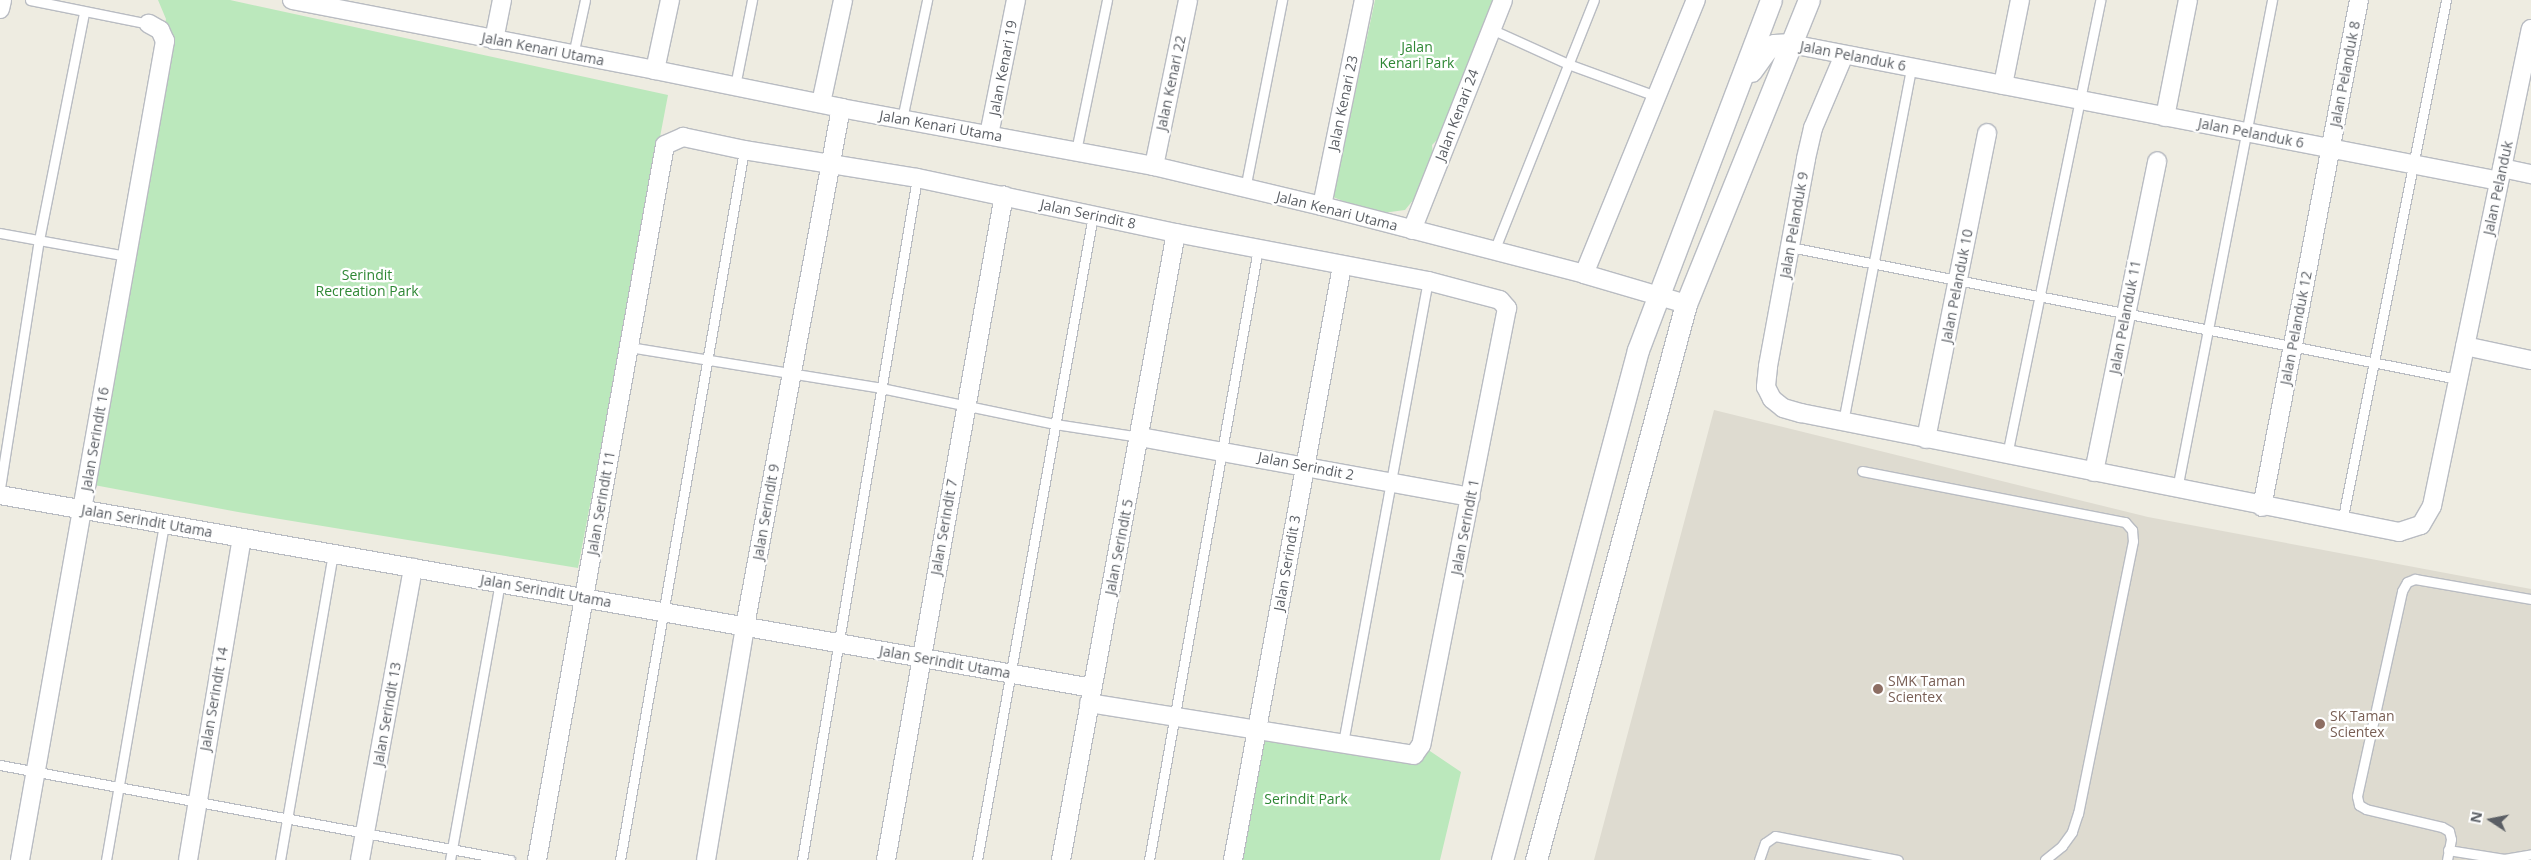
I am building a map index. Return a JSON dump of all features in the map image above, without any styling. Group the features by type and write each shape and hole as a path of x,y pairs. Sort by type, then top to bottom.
{"street":[{"path":"0,9 2,0"},
{"path":"494,40 502,0"},
{"path":"655,70 670,0"},
{"path":"821,103 844,0"},
{"name":"Jalan Kenari 19","path":"989,135 1016,0"},
{"name":"Jalan Kenari 22","path":"1154,166 1188,0"},
{"name":"Jalan Kenari 23","path":"1322,206 1364,0"},
{"name":"Jalan Kenari 24","path":"1412,230 1503,0"},
{"path":"1584,274 1696,0"},
{"path":"1502,860 1638,350 1771,0"},
{"path":"1536,860 1672,349 1686,304 1809,0"},
{"path":"2003,85 2020,0"},
{"path":"2165,117 2188,0"},
{"name":"Jalan Pelanduk 8","path":"2330,149 2359,0"},
{"name":"Jalan Kenari Utama","path":"303,1 841,108 1154,166 1322,206 1584,274 1686,304"},
{"name":"Jalan Serindit 16","path":"20,860 165,42 160,30 150,24"},
{"name":"Jalan Pelanduk","path":"2342,522 2399,532 2421,525 2432,506 2531,29"},
{"path":"1737,88 1767,49 1774,45 1791,44"},
{"name":"Jalan Pelanduk 6","path":"1791,44 2414,165 2501,175 2531,174"},
{"name":"Jalan Pelanduk 9","path":"1843,422 1783,408 1772,399 1766,387 1813,128 1844,55"},
{"name":"Jalan Serindit 9","path":"706,860 791,374 841,108"},
{"name":"Jalan Pelanduk 10","path":"1926,438 1987,133"},
{"name":"Jalan Serindit 8","path":"665,145 683,137 744,150 917,178 1176,233 1428,281 1500,300 1507,308"},
{"name":"Jalan Serindit 11","path":"537,860 665,145"},
{"name":"Jalan Pelanduk 12","path":"2262,507 2330,149"},
{"name":"Jalan Pelanduk 11","path":"2094,472 2157,162"},
{"name":"Jalan Serindit 7","path":"886,860 1004,195"},
{"name":"Jalan Serindit 5","path":"1061,860 1176,233"},
{"name":"Jalan Serindit 3","path":"1233,860 1342,266"},
{"name":"Jalan Serindit 1","path":"1421,745 1507,308"},
{"path":"2465,346 2531,360"},
{"path":"1843,422 2342,522"},
{"name":"Jalan Serindit 2","path":"1140,437 1222,450 1471,497"},
{"name":"Jalan Serindit Utama","path":"0,495 1010,673 1174,718 1257,728 1404,754 1414,755 1421,745"},
{"name":"Jalan Serindit 14","path":"188,860 196,801 242,538"},
{"name":"Jalan Serindit 13","path":"360,860 413,568"}],"lane":[{"path":"30,0 150,24"},
{"path":"573,55 585,0"},
{"path":"735,86 752,0"},
{"path":"902,119 927,0"},
{"path":"1076,151 1107,0"},
{"path":"1245,189 1282,0"},
{"path":"1494,251 1594,0"},
{"path":"2007,454 2100,0"},
{"path":"2176,489 2272,0"},
{"path":"2342,522 2446,0"},
{"path":"0,488 39,240 84,12"},
{"path":"1491,29 1568,64 1656,96"},
{"path":"1843,422 1911,68"},
{"path":"620,860 665,612 744,150"},
{"path":"802,860 917,178"},
{"path":"976,860 1093,215"},
{"path":"0,233 127,256"},
{"path":"1790,247 2458,379"},
{"path":"1149,860 1258,249"},
{"path":"1343,743 1428,281"},
{"path":"629,347 882,388 1055,424 1140,437"},
{"path":"1862,471 2125,522 2132,530 2133,541 2078,813 2072,832 2062,846 2045,860"},
{"path":"106,860 164,524"},
{"path":"280,860 333,554"},
{"path":"2447,860 2451,839 2449,831 2442,827 2366,809 2359,805 2357,796 2402,591 2407,582 2415,579 2531,599"},
{"path":"450,860 500,583"},
{"path":"0,765 510,860"},
{"path":"1759,860 1765,843 1775,836 1898,860"},
{"path":"2448,850 2504,858 2531,854"}],"shaded area":[{"path":"1714,410 2148,517 2531,589 2531,860 1594,860"}],"green space":[{"name":"Serindit Recreation Park","path":"158,0 230,0 668,95 578,568 238,512 78,482 166,19"},
{"name":"Jalan Kenari Park","path":"1375,0 1498,0 1440,137 1432,145 1434,165 1423,188 1405,210 1375,214 1333,197"},
{"name":"Serindit Park","path":"1257,729 1404,754 1421,745 1461,772 1440,860 1233,860"}],"place":[{"name":"SMK Taman Scientex","path":"1878,689"},
{"name":"SK Taman Scientex","path":"2320,724"}]}
